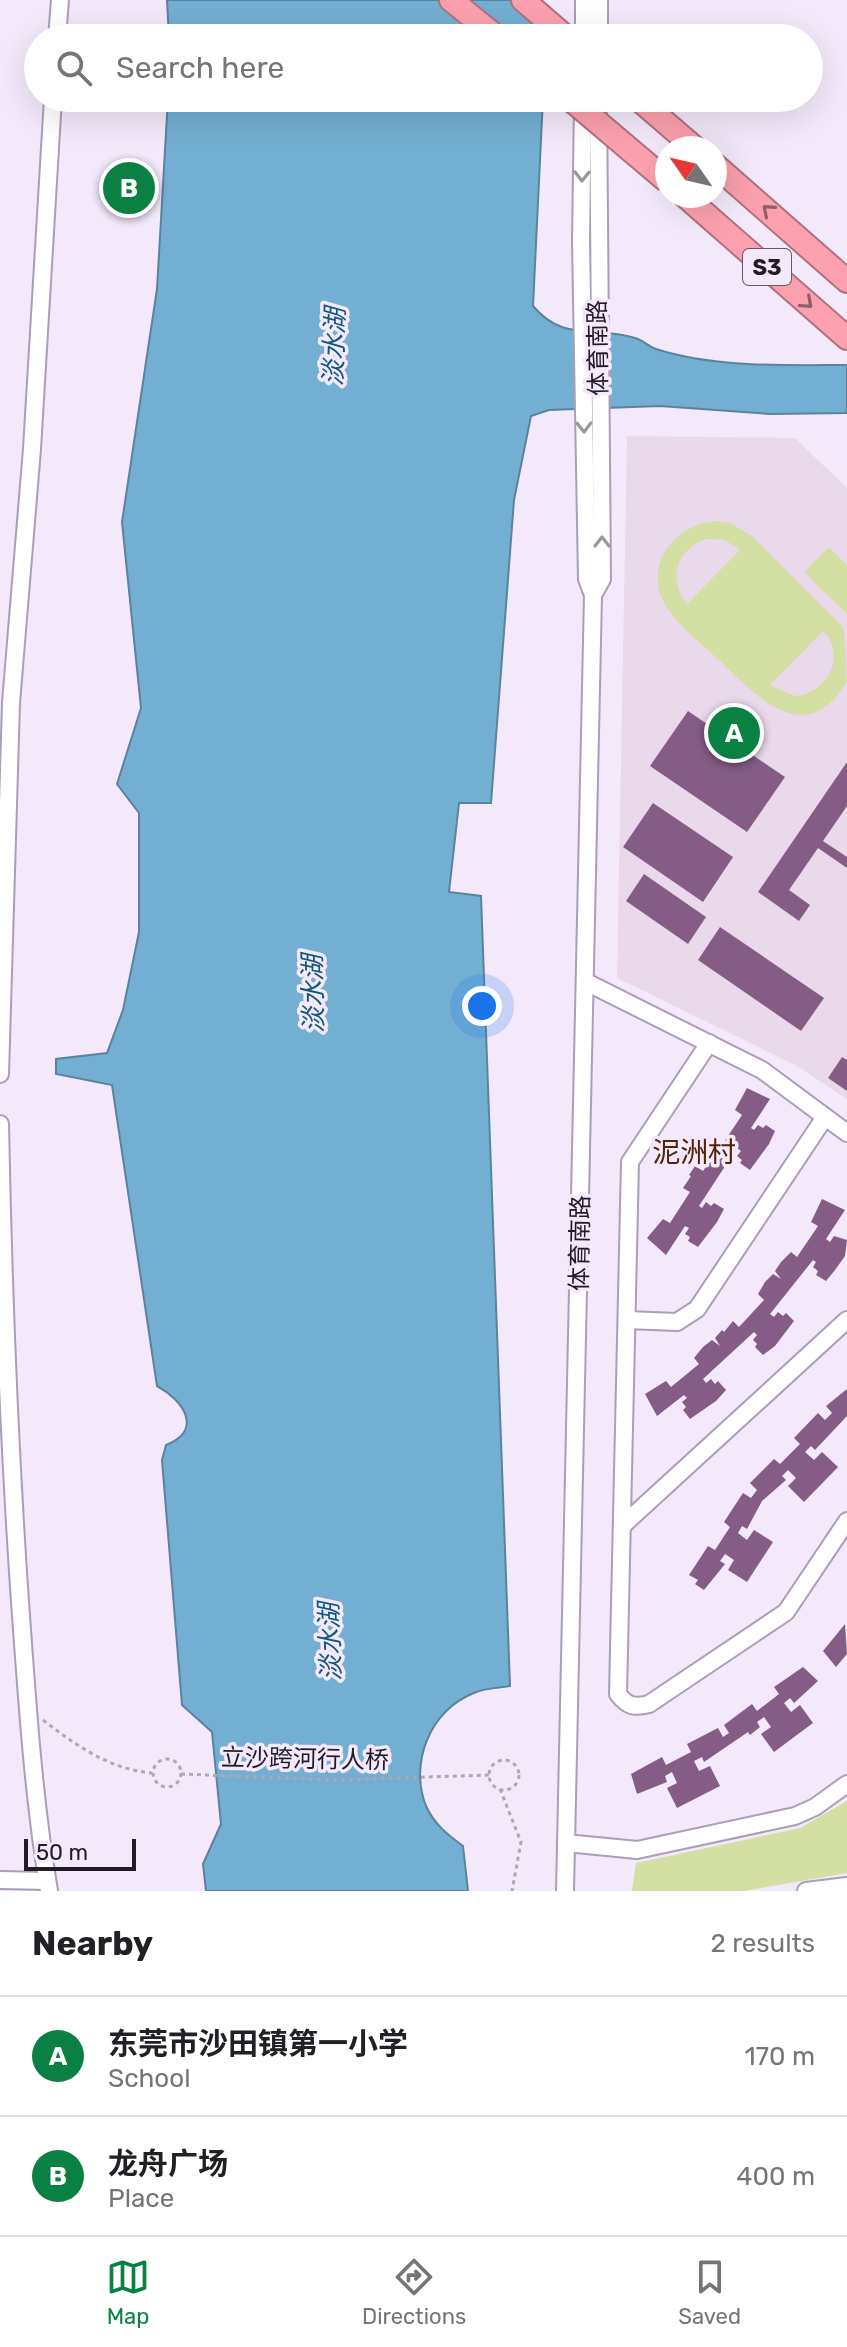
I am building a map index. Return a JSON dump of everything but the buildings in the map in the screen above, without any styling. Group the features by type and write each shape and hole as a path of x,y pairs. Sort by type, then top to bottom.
{"highway":[{"path":"451,0 481,24"},
{"path":"523,0 551,24"},
{"path":"586,112 655,171"},
{"path":"653,112 681,136"},
{"name":"S3","path":"727,176 847,281"},
{"name":"S3","path":"699,208 847,338"}],"street":[{"path":"58,24 60,0"},
{"path":"584,0 584,24"},
{"path":"599,0 599,24"},
{"path":"0,1074 2,886 11,703 32,449 52,112"},
{"name":"体育南路","path":"565,1891 593,595 587,579 594,487 583,112"},
{"name":"体育南路","path":"589,292 597,112"},
{"path":"586,982 762,1070 847,1133"},
{"path":"709,1043 630,1162 618,1694 626,1704 637,1707 649,1704 786,1612 847,1521"},
{"path":"627,1320 677,1322 697,1309 825,1117"},
{"path":"0,1124 4,1312 27,1708 48,1886 0,1880"},
{"path":"622,1526 847,1320"},
{"path":"566,1843 637,1850 729,1831 795,1816 815,1807 847,1784"},
{"path":"806,1891 847,1886"}],"path":[{"path":"27,1708 96,1757 126,1770 152,1773"},
{"path":"167,1759 179,1765 181,1774 177,1782 168,1787 156,1782 152,1773 158,1761 167,1759"},
{"path":"500,1789 510,1788 517,1782 518,1772 514,1764 505,1760 496,1763 489,1775 492,1784 500,1789 521,1842 512,1891"},
{"name":"立沙跨河行人桥","path":"181,1774 337,1780 489,1775"}],"shaded area":[{"path":"627,436 795,438 847,488 847,1099 797,1066 617,978"}],"green space":[{"path":"717,521 730,523 752,536 844,628 847,681 832,702 815,712 799,715 765,701 678,622 667,608 660,593 660,563 675,539 701,524","holes":["706,539 725,540 740,550 687,604 677,585 678,566 688,550","823,631 833,651 833,662 825,681 817,688 795,696 770,685"]},
{"path":"829,547 847,565 847,614 804,572"},
{"path":"847,1801 847,1873 744,1891 632,1891 636,1863 800,1828"}],"water":[{"path":"167,0 536,0 538,24 168,24"},
{"name":"淡水湖","path":"167,112 542,112 533,306 545,317 568,329 620,334 656,349 702,360 847,365 847,413 770,414 660,406 549,410 531,416 514,500 491,803 459,803 449,892 481,896 510,1686 482,1690 459,1701 435,1725 422,1756 421,1789 426,1806 437,1824 463,1846 468,1891 206,1891 203,1864 221,1824 212,1732 182,1705 162,1460 166,1445 178,1439 184,1431 186,1415 175,1399 157,1386 112,1085 56,1074 56,1059 107,1053 123,1010 139,932 139,813 117,784 141,708 122,522 157,289"}],"place":[{"name":"龙舟广场","path":"129,188"},
{"name":"东莞市沙田镇第一小学","path":"734,733"}],"district":[{"name":"泥洲村","path":"694,1152"}]}
